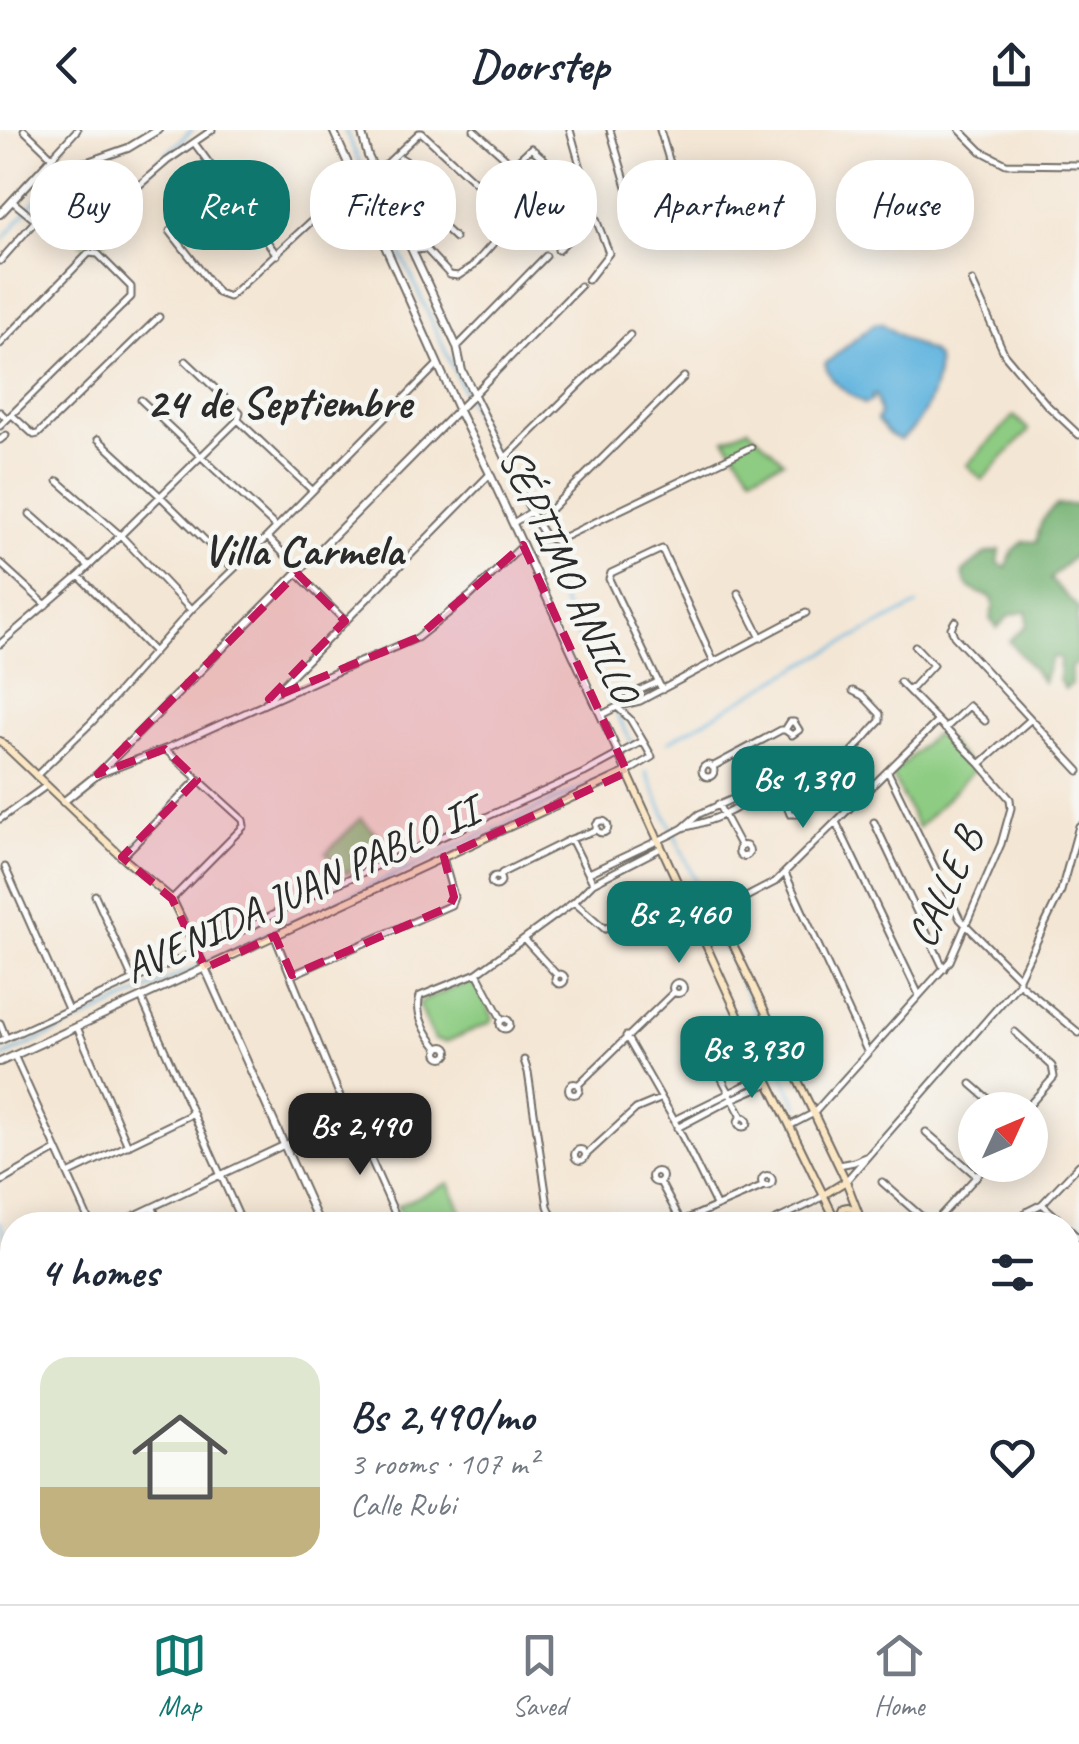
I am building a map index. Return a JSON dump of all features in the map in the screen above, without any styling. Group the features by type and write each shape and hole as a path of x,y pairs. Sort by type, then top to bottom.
{"main road":[{"path":"0,741 172,898 203,964"},
{"name":"SÉPTIMO ANILLO","path":"627,772 833,1212"},
{"name":"AVENIDA JUAN PABLO II","path":"203,964 275,936 627,772"},
{"path":"695,920 714,914 814,1113 858,1212"},
{"path":"825,1194 846,1180"}],"street":[{"path":"24,130 50,156"},
{"path":"47,160 77,130"},
{"path":"94,160 128,148 158,130"},
{"path":"143,182 212,130"},
{"name":"SÉPTIMO ANILLO","path":"333,130 347,160"},
{"name":"SÉPTIMO ANILLO","path":"361,130 370,160"},
{"path":"474,130 506,160"},
{"path":"570,130 579,160"},
{"path":"610,130 637,220 643,222 673,196 677,186 660,130"},
{"path":"960,130 981,151 1006,164 1079,165"},
{"path":"394,160 420,132 451,160"},
{"path":"195,144 278,255"},
{"path":"518,160 531,148 545,160"},
{"path":"427,250 450,276 458,276 513,221 456,165"},
{"path":"6,207 30,182"},
{"path":"0,200 6,207 30,217"},
{"path":"588,280 610,255 597,222"},
{"path":"0,262 30,224"},
{"path":"185,250 223,296 229,297 310,224"},
{"name":"SÉPTIMO ANILLO","path":"387,250 438,365 505,458 522,518 523,545 627,772"},
{"name":"SÉPTIMO ANILLO","path":"414,250 458,348 466,401 490,474 522,518 537,524 546,537 556,541 751,447"},
{"path":"0,344 88,253 98,254 131,287 131,297 0,426"},
{"path":"458,348 546,256"},
{"path":"972,281 1005,354 1047,405 1079,435"},
{"path":"63,802 98,774 580,286"},
{"path":"0,412 36,435 159,317"},
{"path":"505,458 630,335"},
{"path":"0,644 79,576 238,420 240,412 186,361"},
{"path":"36,776 92,722 191,610 438,365"},
{"path":"537,524 684,378"},
{"path":"141,400 276,527"},
{"path":"238,420 312,490"},
{"path":"98,439 234,569"},
{"path":"263,705 490,474"},
{"path":"58,481 121,536 191,610"},
{"path":"30,514 89,566"},
{"path":"267,537 344,621"},
{"path":"98,774 165,750 417,638 470,596 523,545"},
{"path":"662,690 608,577 611,573 659,548 664,550 714,662"},
{"path":"0,563 46,605"},
{"path":"79,576 154,652"},
{"path":"738,593 761,638"},
{"path":"601,715 634,704 806,613"},
{"path":"955,621 952,634 1079,771"},
{"path":"908,690 933,665 914,646"},
{"path":"618,707 636,692 658,682"},
{"name":"CALLE B","path":"791,1126 814,1113 950,961 1001,844 1011,808 1010,799 980,764 900,682"},
{"path":"589,873 670,835 718,804 748,792 826,777 880,721 880,714 853,691"},
{"path":"945,729 969,706 985,721"},
{"path":"618,707 630,719 652,757 627,772"},
{"path":"980,764 1030,720"},
{"path":"714,914 769,887 938,721"},
{"path":"712,767 785,730"},
{"path":"0,1023 3,1040 568,780 643,740"},
{"path":"165,750 243,820 244,826 172,898"},
{"path":"736,754 754,793"},
{"path":"888,772 965,924 1019,981 1079,1034"},
{"path":"122,856 196,780"},
{"path":"0,819 46,786"},
{"path":"789,787 793,802"},
{"path":"681,829 723,814 754,793"},
{"path":"718,804 740,847"},
{"path":"836,822 919,996"},
{"path":"874,822 944,968"},
{"path":"846,1180 1019,981 1061,892 1079,826"},
{"path":"498,877 570,838 596,830"},
{"path":"570,838 594,883"},
{"path":"439,1048 428,1036 418,1011 420,996 477,973 526,940 594,883 661,848"},
{"path":"292,976 451,905 454,897 443,858"},
{"path":"5,867 68,1009"},
{"path":"785,873 867,1051"},
{"path":"95,895 133,980"},
{"path":"574,902 605,929 634,910"},
{"path":"275,936 348,1116 394,1212"},
{"path":"526,940 557,976"},
{"path":"203,964 314,1212"},
{"name":"AVENIDA JUAN PABLO II","path":"0,1062 140,998 203,964"},
{"path":"477,973 502,1020"},
{"path":"578,1085 674,992"},
{"path":"140,998 237,1212"},
{"path":"78,1027 128,1146"},
{"path":"1015,1032 1055,1071 1041,1092"},
{"path":"626,1036 716,1205"},
{"path":"709,1054 742,1117"},
{"path":"14,1056 84,1212"},
{"path":"524,1060 551,1212"},
{"path":"674,1120 768,1079"},
{"path":"971,1084 980,1092"},
{"path":"677,1128 730,1095"},
{"path":"586,1155 636,1108 660,1099"},
{"path":"68,1174 192,1112"},
{"path":"143,1212 348,1116"},
{"path":"926,1132 958,1160"},
{"path":"0,1182 56,1150"},
{"path":"839,1165 865,1157"},
{"path":"1028,1212 1042,1204 1079,1166"},
{"path":"660,1182 676,1212"},
{"path":"882,1182 916,1212"},
{"path":"943,1212 971,1182"},
{"path":"702,1212 764,1186"},
{"path":"794,1212 825,1194"},
{"path":"1042,1204 1051,1212"},
{"path":"152,1208 154,1212"}],"highlighted area":[{"path":"523,545 627,772 444,857 454,897 449,907 292,975 275,936 205,968 172,899 122,857 197,780 165,749 98,774 297,573 345,621 269,699 417,638"}],"green space":[{"path":"1014,416 1029,430 982,480 967,465"},
{"path":"748,428 784,461 752,475 725,439"},
{"path":"1057,505 1079,505 1079,551 1050,579 1079,609 1079,662 1071,667 1071,685 1065,689 1059,680 1060,658 1052,657 1043,682 1009,641 1027,625 1027,611 1010,615 997,628 990,619 994,604 991,597 969,587 963,572 985,554 1000,550 998,563 1006,568 1013,550 1024,541 1037,542 1042,521"},
{"path":"933,735 942,735 974,770 918,828 892,775"},
{"path":"361,818 382,840 347,874 326,853"},
{"path":"475,981 493,1018 491,1022 446,1042 434,1040 419,1005"},
{"path":"449,1183 461,1212 400,1212 397,1206"}],"water":[{"path":"881,323 937,359 936,381 928,404 900,440 877,420 880,414 876,395 864,404 836,383 825,364 874,324"}],"waterway":[{"path":"0,243 35,201 49,191 64,186 131,184 192,130"},
{"path":"345,130 610,703"},
{"path":"668,742 917,605"},
{"path":"617,715 632,743"},
{"path":"0,1058 619,771"},
{"path":"646,772 798,1107"}],"district":[{"name":"24 de Septiembre","path":"279,402"},
{"name":"Villa Carmela","path":"303,550"}]}
